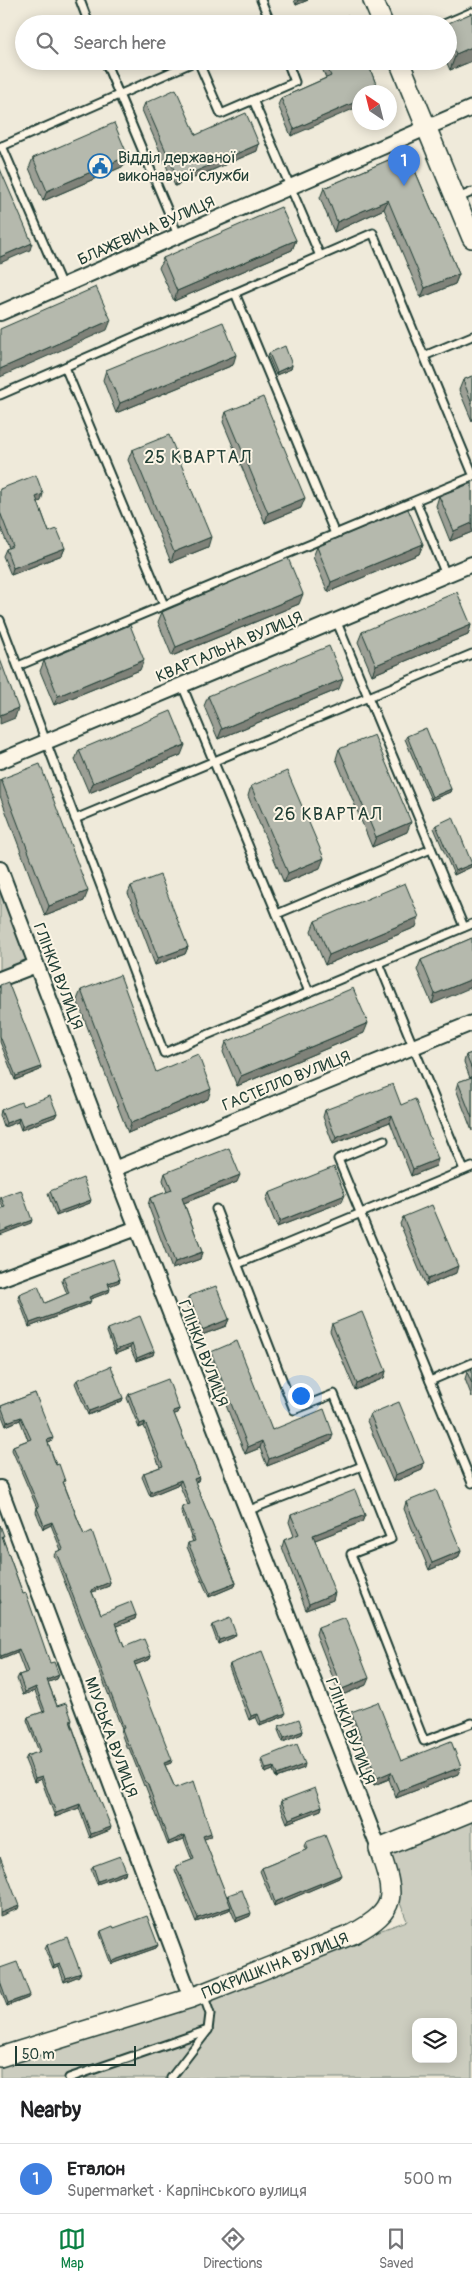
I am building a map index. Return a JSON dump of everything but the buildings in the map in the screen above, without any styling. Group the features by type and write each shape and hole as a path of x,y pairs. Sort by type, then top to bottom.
{"street":[{"path":"373,0 379,15"},
{"path":"403,70 426,127 464,196 472,238"},
{"name":"БЛАЖЕВИЧА ВУЛИЦЯ","path":"0,312 472,108"},
{"name":"КВАРТАЛЬНА ВУЛИЦЯ","path":"0,761 472,564"},
{"name":"ГЛІНКИ ВУЛИЦЯ","path":"0,869 114,1170 379,1849"},
{"path":"0,979 36,965"},
{"name":"ГАСТЕЛЛО ВУЛИЦЯ","path":"114,1170 472,1023"},
{"path":"0,1279 137,1228"},
{"name":"МІУСЬКА ВУЛИЦЯ","path":"0,1488 197,1996"},
{"path":"379,1849 472,1810"},
{"name":"ПОКРИШКІНА ВУЛИЦЯ","path":"0,2057 197,1996 353,1934 374,1923 385,1913 390,1899 386,1869 379,1849"}],"lane":[{"path":"80,0 86,15"},
{"path":"261,0 267,15"},
{"path":"457,18 472,12"},
{"path":"109,70 178,235"},
{"path":"62,286 1,146 176,70"},
{"path":"201,70 221,114 295,82 290,70"},
{"path":"253,100 320,256"},
{"path":"0,395 373,233 472,472"},
{"path":"235,293 335,534"},
{"path":"424,356 472,336"},
{"path":"65,367 164,606"},
{"path":"18,666 472,477"},
{"path":"416,500 446,575"},
{"path":"0,620 164,1053 472,924"},
{"path":"336,620 464,927"},
{"path":"76,819 472,654"},
{"path":"182,685 309,992"},
{"path":"277,914 431,849"},
{"path":"379,963 464,1170"},
{"path":"384,1140 338,1159 472,1483"},
{"path":"238,1264 472,1167"},
{"path":"216,1209 294,1410 334,1394 391,1539 351,1554 424,1742 472,1723"},
{"path":"430,1380 472,1363"},
{"path":"247,1511 362,1466"},
{"path":"171,2078 208,2030 210,2014 197,1996"},
{"path":"68,2078 208,2030"}],"shaded area":[{"path":"0,882 31,962 0,974"},
{"path":"472,1810 472,2078 0,2078 0,2057 191,1998 407,1921 379,1849"}],"place":[{"name":"Відділ державної виконавчої служби","path":"100,166"},
{"name":"Еталон","path":"404,186"}],"district":[{"name":"25 КВАРТАЛ","path":"198,457"},
{"name":"26 КВАРТАЛ","path":"328,814"}]}
